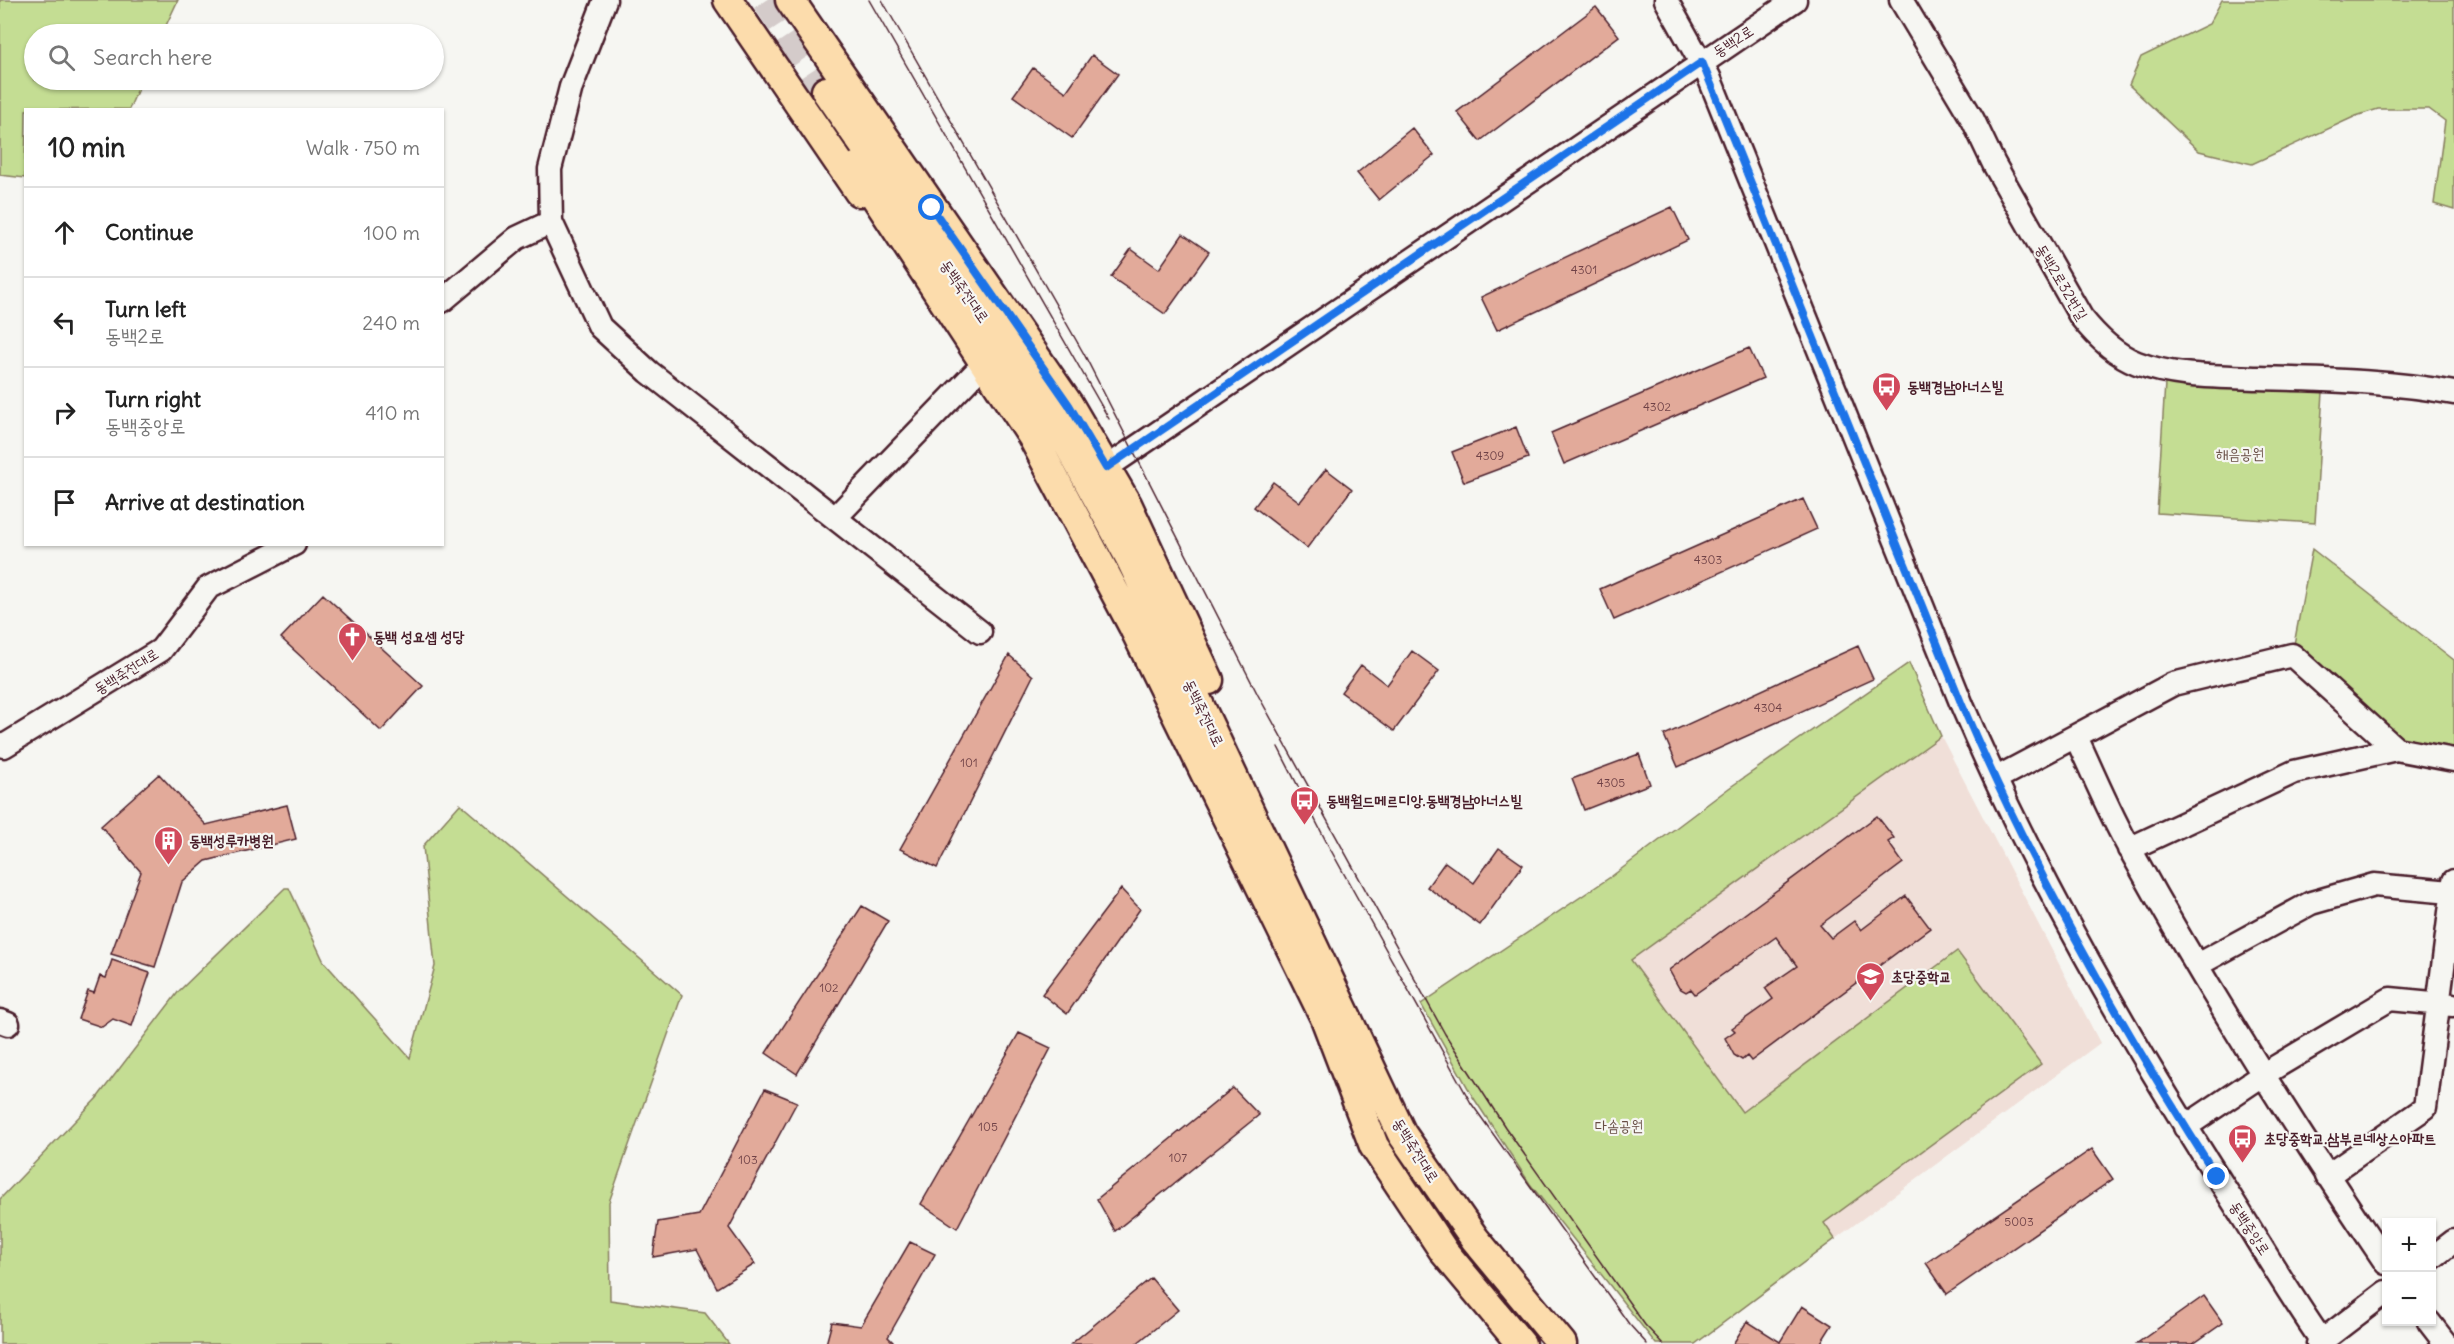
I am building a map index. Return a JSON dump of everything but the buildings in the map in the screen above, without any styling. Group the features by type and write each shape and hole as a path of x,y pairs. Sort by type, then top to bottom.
{"main road":[{"path":"728,0 743,13 893,242 1056,501 1129,638 1237,882 1332,1006"},
{"path":"790,3 1069,405 1127,504 1176,606 1305,892 1332,1006"},
{"name":"동백죽전대로","path":"817,92 1056,423 1130,558 1332,1006 1402,1134 1475,1239 1562,1344"},
{"name":"동백죽전대로","path":"1332,1006 1374,1146 1445,1253 1521,1344"}],"street":[{"path":"605,0 571,87 550,169 551,222 600,327 649,372 980,632"},
{"name":"동백중앙로","path":"1666,0 1702,62 1962,705 1995,779 2066,917 2185,1127 2321,1343"},
{"name":"동백2로","path":"1106,468 1795,0"},
{"name":"동백2로32번길","path":"1901,0 1973,120 2000,173 2081,317 2096,335 2115,351 2135,362 2172,373 2392,385 2454,393"},
{"path":"444,298 517,238 551,222"},
{"path":"835,518 975,373"},
{"name":"동백죽전대로","path":"1,749 161,650 208,588 290,546"},
{"path":"1995,779 2173,684 2292,655 2396,749"},
{"path":"2076,737 2129,849 2197,965 2327,1176 2382,1257"},
{"path":"2129,849 2294,772 2396,749 2454,760"},
{"path":"2197,965 2311,903 2374,885 2452,887 2446,1004 2425,1108 2327,1176"},
{"path":"2185,1127 2264,1074 2390,999 2446,1004"},
{"path":"2436,1255 2454,1241"},
{"path":"2321,1343 2382,1295"},
{"path":"2432,1326 2446,1344"}],"shaded area":[{"name":"초당중학교","path":"1941,736 2100,1043 1835,1239 1631,960"}],"green space":[{"path":"0,0 178,0 167,24 24,24 24,90 138,90 129,108 24,108 24,178 0,175"},
{"path":"2222,0 2454,0 2454,210 2434,204 2445,121 2429,109 2378,109 2356,116 2252,164 2199,151 2129,85 2141,57 2209,24"},
{"name":"해음공원","path":"2165,383 2323,392 2315,523 2157,513"},
{"path":"2312,549 2454,660 2454,760 2396,749 2292,655"},
{"name":"다솜공원","path":"1909,663 1941,736 1631,960 1742,1112 1957,951 2041,1064 1824,1223 1835,1239 1695,1344 1656,1344 1530,1184 1473,1097 1421,1004 1612,876 1729,788"},
{"path":"460,804 682,995 609,1202 610,1300 705,1313 729,1344 0,1344 0,1199 97,1098 179,991 285,888 289,888 324,962 410,1058 435,966 423,846"}],"tunnel":[{"path":"766,0 826,91"}],"tram line":[{"path":"869,0 1109,419"},
{"path":"882,0 1084,354 1258,695 1445,1034 1505,1127 1645,1325 1663,1344"},
{"path":"1278,747 1328,845 1471,1103 1629,1324 1647,1344"}],"place":[{"name":"동백경남아너스빌","path":"1886,412"},
{"name":"동백 성요셉 성당","path":"352,662"},
{"name":"동백월드메르디앙.동백경남아너스빌","path":"1305,826"},
{"name":"동백성루카병원","path":"168,866"},
{"name":"초당중학교","path":"1870,1002"},
{"name":"초당중학교.삼부르네상스아파트","path":"2243,1164"}],"route":[{"path":"932,208 1069,405 1106,468 1702,62 1962,705 2005,801 2071,927 2140,1050 2217,1177"}]}
